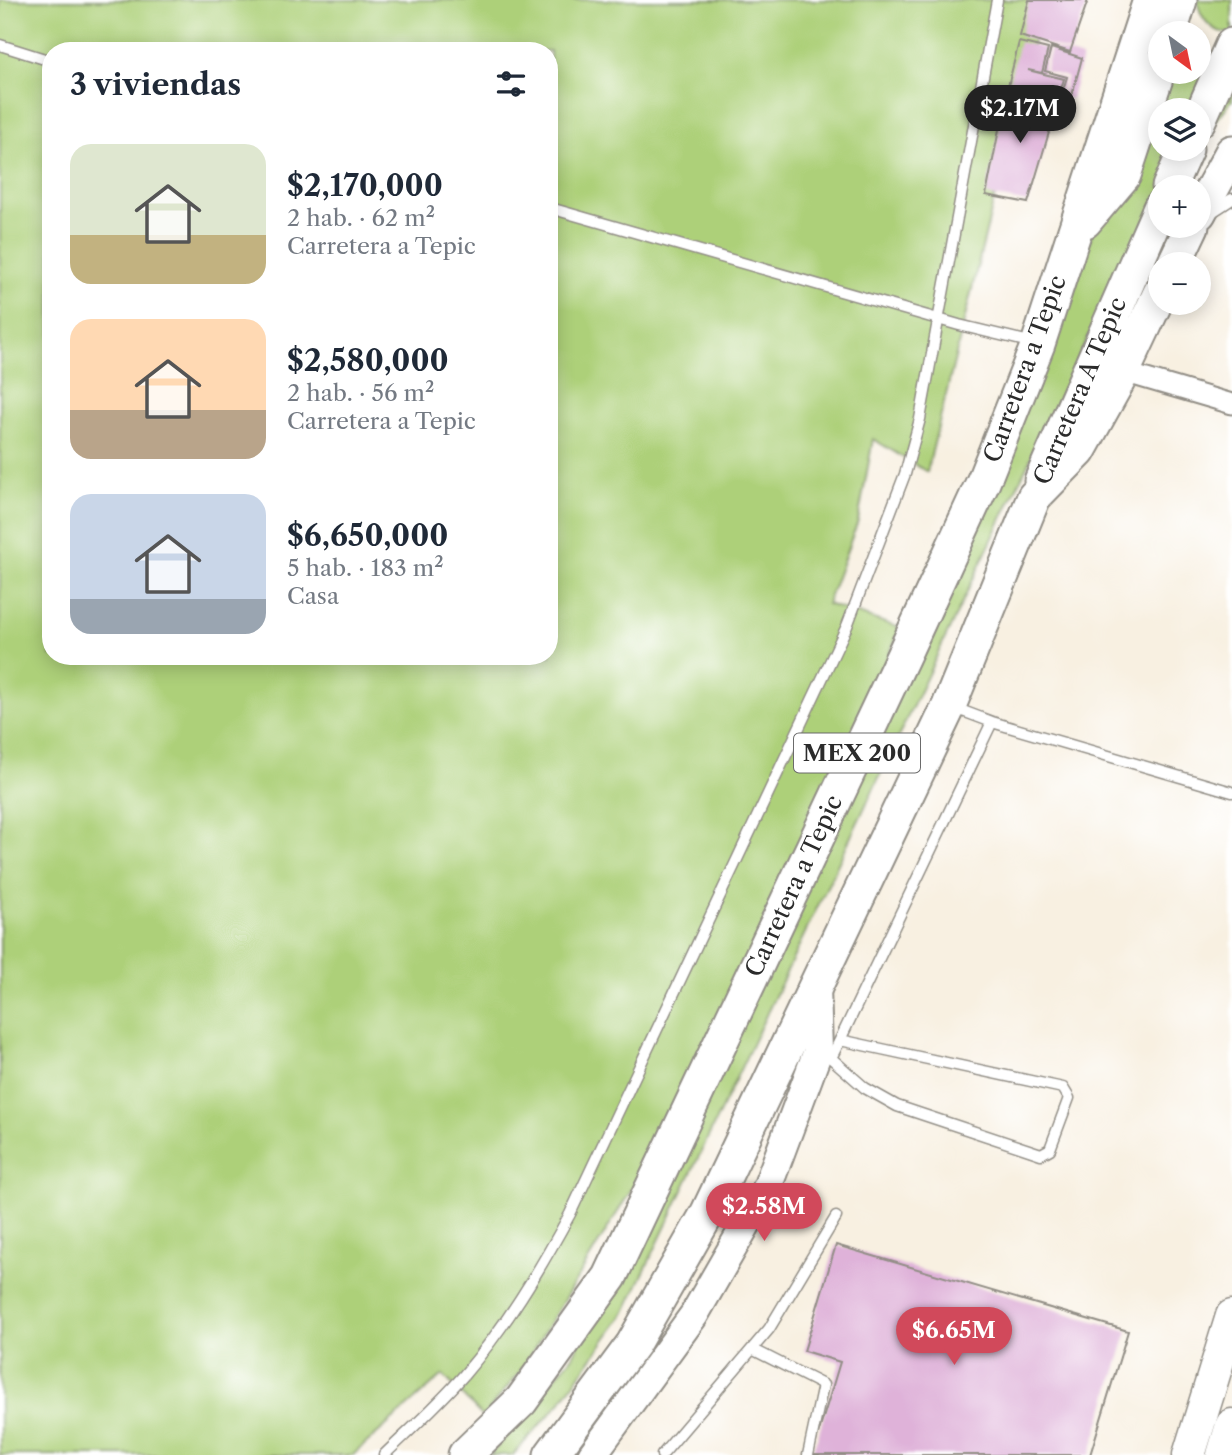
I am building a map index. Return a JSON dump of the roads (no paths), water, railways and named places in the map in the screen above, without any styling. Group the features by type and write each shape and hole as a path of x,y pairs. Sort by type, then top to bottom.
{"highway":[{"name":"Carretera a Tepic","path":"465,1455 521,1401 610,1277 903,656 984,480 1038,344 1150,0"},
{"path":"1174,21 1180,0"},
{"path":"1209,98 1232,45"},
{"path":"1075,233 1124,175 1154,84"},
{"path":"1211,191 1232,152"},
{"name":"Carretera A Tepic","path":"1034,497 1148,235"},
{"name":"Carretera a Tepic","path":"551,1455 633,1344 707,1214 815,1045 816,986 948,706 1034,497 1079,451 1123,372 1150,315"}],"main road":[{"path":"592,1455 694,1315 767,1188 815,1045"},
{"path":"1189,1455 1232,1316"},
{"path":"1223,1455 1232,1424"}],"street":[{"path":"1123,372 1232,404"}],"lane":[{"path":"384,1455 463,1376 499,1331 537,1275 570,1214 847,626 914,445 997,0"},
{"path":"0,45 42,58"},
{"path":"1211,213 1232,198"},
{"path":"558,210 1038,344"},
{"path":"948,706 992,722 1232,792"},
{"path":"815,1045 992,722"},
{"path":"815,1045 1063,1088 1069,1098 1050,1149 1041,1154 897,1106 865,1088 815,1045"},
{"path":"662,1455 769,1329 836,1217"},
{"path":"752,1349 823,1385 808,1455"}]}
